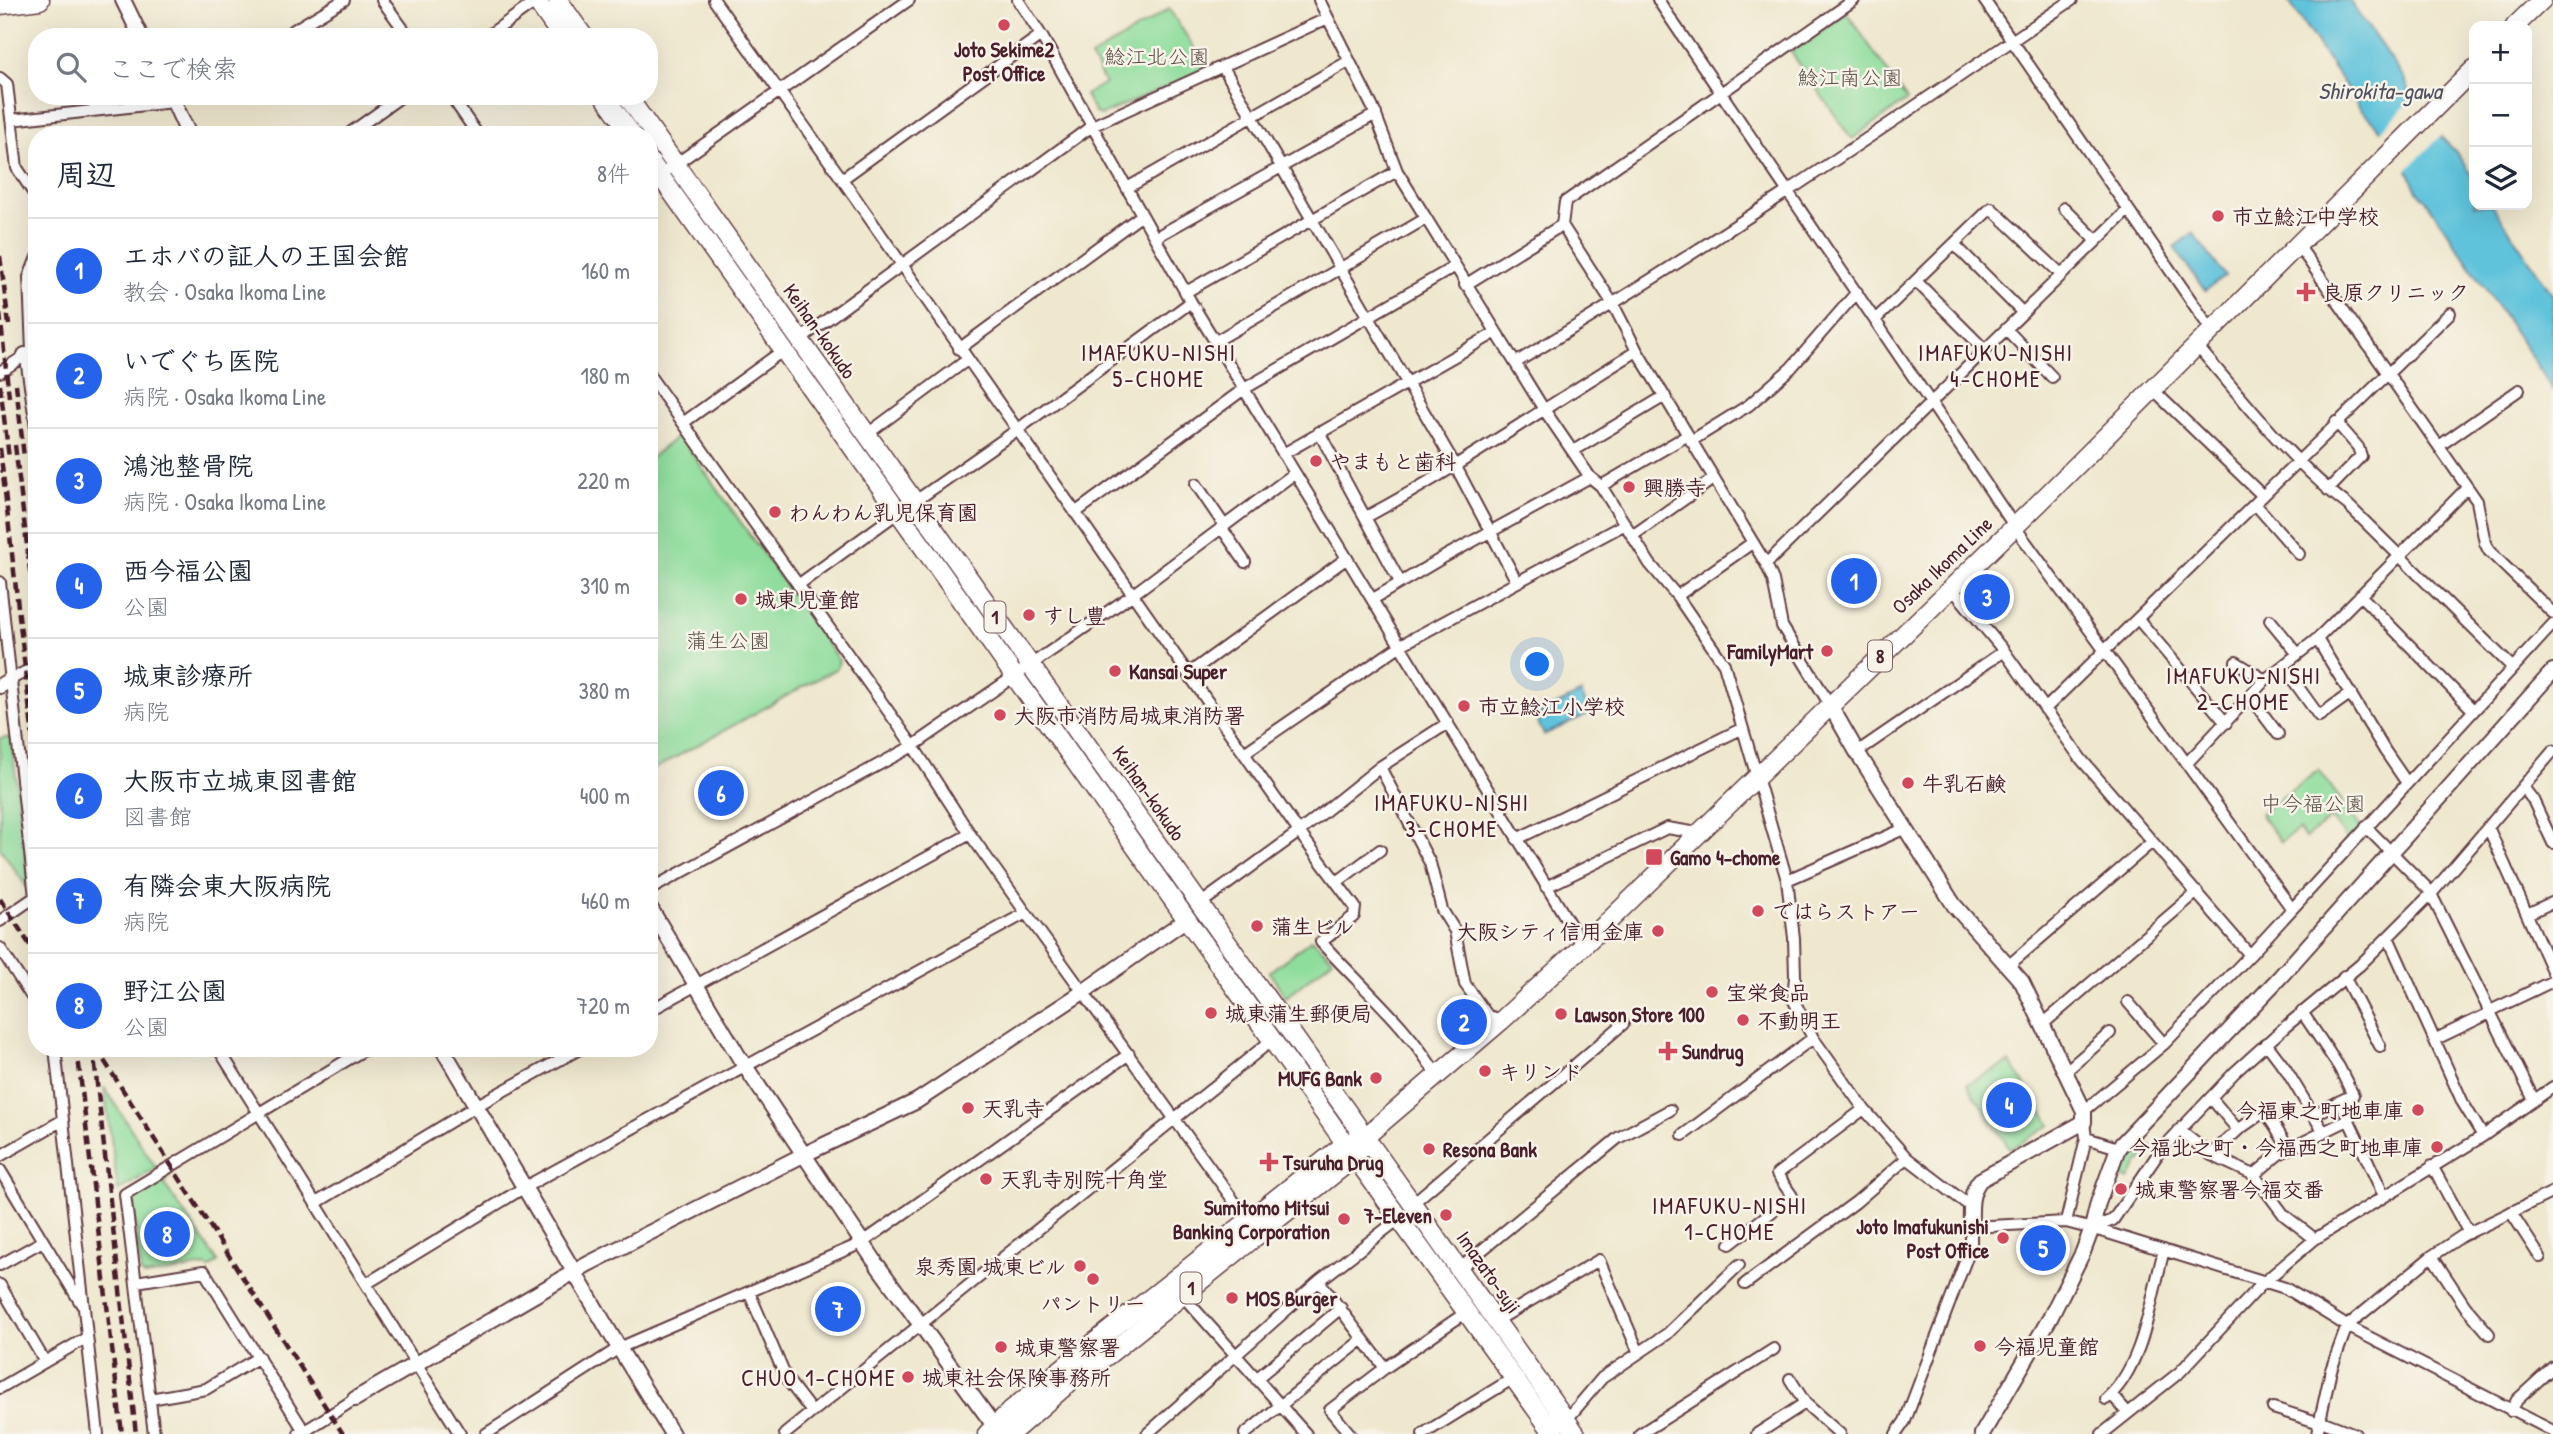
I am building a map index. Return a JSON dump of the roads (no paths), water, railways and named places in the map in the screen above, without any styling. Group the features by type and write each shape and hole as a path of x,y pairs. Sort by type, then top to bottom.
{"main road":[{"path":"0,5 40,0"},
{"path":"537,0 556,28"},
{"path":"558,0 578,28"},
{"path":"2520,21 2542,0"},
{"name":"Osaka Ikoma Line","path":"1365,1137 1501,1021 1583,946 2015,527 2469,74"},
{"path":"610,105 626,126"},
{"name":"Keihan-kokudo","path":"630,105 640,126"},
{"name":"Keihan-kokudo","path":"662,174 792,345 1022,669 1188,918 1350,1150"},
{"name":"Keihan-kokudo","path":"792,345 866,435 907,507"},
{"name":"Keihan-kokudo","path":"1022,669 1200,904 1365,1137"},
{"name":"1","path":"998,1432 1108,1355 1182,1295 1365,1137"},
{"name":"Imazato-suji","path":"1365,1137 1496,1321 1560,1431"},
{"name":"1","path":"998,1432 1010,1411 1076,1357 1249,1222 1350,1150"},
{"name":"Imazato-suji","path":"1350,1150 1515,1377 1560,1431"}],"street":[{"path":"123,0 137,28"},
{"path":"297,28 344,0"},
{"path":"382,0 402,28"},
{"path":"498,28 537,0"},
{"path":"662,174 909,0"},
{"path":"1018,0 1041,35 1189,297 1583,946"},
{"path":"1319,0 1376,114 1397,171 1454,267 1543,408 1590,477 1601,486 1650,565 1677,596 1724,664 1787,880 1794,938 1793,999 1813,1038 1864,1109 1907,1158 1971,1207"},
{"path":"1659,0 2015,527 2292,909"},
{"path":"1854,0 1565,202 1562,225 1614,304 1637,351 1766,564 1773,579 1782,626 1857,751 1954,905 2022,982 2066,1071 2084,1116 2086,1138 2066,1222"},
{"path":"1984,0 2212,331"},
{"path":"1515,363 1614,304 1790,191 2072,0"},
{"path":"719,2 959,349 1299,832 1355,907 1354,916 1321,942 1379,1002 1424,1054 1437,1076"},
{"path":"683,423 1092,126 1328,18"},
{"path":"842,179 1041,35"},
{"path":"1127,188 1349,61"},
{"path":"1223,67 1455,465 1517,582"},
{"path":"0,78 7,84 17,168 28,184"},
{"path":"11,120 124,105"},
{"path":"178,105 186,126"},
{"path":"360,126 389,105"},
{"path":"457,105 472,126"},
{"path":"1156,237 1376,114"},
{"path":"798,584 1017,430 1189,297 1397,171"},
{"path":"1876,319 1991,208 2061,274"},
{"path":"2064,208 2096,240"},
{"path":"1766,564 2127,211"},
{"path":"959,349 1142,215"},
{"path":"1216,341 1425,219"},
{"path":"1465,285 1562,225"},
{"path":"1954,244 2022,313"},
{"path":"2298,244 2477,501 2489,551 2553,613"},
{"path":"1075,513 1244,389 1454,267"},
{"path":"1916,281 1985,350"},
{"path":"1601,486 1749,405 1791,368 1857,292"},
{"path":"2045,709 2450,313"},
{"path":"2006,329 2052,377"},
{"path":"1283,454 1495,333"},
{"path":"2197,346 2328,490 2348,505 2512,667"},
{"path":"1366,517 1411,493 1637,351"},
{"path":"0,372 28,353"},
{"path":"866,435 967,360"},
{"path":"658,388 912,746 970,834 1249,1222"},
{"path":"2153,390 2259,500 2299,554"},
{"path":"2439,446 2519,390"},
{"path":"1573,452 1665,396"},
{"path":"2328,490 2361,456 2358,447 2336,422"},
{"path":"1319,432 1400,582"},
{"path":"658,886 912,746 1132,595 1295,474"},
{"path":"1373,599 1590,477"},
{"path":"1632,536 1713,479"},
{"path":"1196,484 1245,562"},
{"path":"2187,763 2265,680 2317,639 2467,488"},
{"path":"1244,753 1401,645 1625,524"},
{"path":"1677,596 1752,543"},
{"path":"1188,674 1347,558"},
{"path":"0,582 6,683 28,845"},
{"path":"1951,587 2004,651 2081,759 2250,955"},
{"path":"2360,595 2473,710"},
{"path":"2138,619 2225,723"},
{"path":"2270,620 2298,654"},
{"path":"1896,1434 1905,1420 1971,1246 1973,1189 1980,1180 2084,1116 2164,1044 2250,955 2553,624"},
{"path":"2317,639 2407,783"},
{"path":"1857,751 2004,651"},
{"path":"2236,662 2265,680"},
{"path":"2283,666 2319,716 2351,693"},
{"path":"6,683 28,671"},
{"path":"1982,1434 2054,1310 2083,1252 2118,1148 2280,977 2553,671"},
{"path":"2250,697 2278,734"},
{"path":"1200,904 1299,832 1380,767 1448,723"},
{"path":"1517,839 1741,729"},
{"path":"2092,1228 2113,1220 2160,1151 2266,1043 2360,965 2432,893 2553,751"},
{"path":"1380,767 1430,863 1442,910 1455,931 1465,984 1487,1015 1501,1021"},
{"path":"2523,787 2533,800 2553,843"},
{"path":"2366,827 2432,893 2534,1100"},
{"path":"2488,827 2553,973"},
{"path":"1546,887 1667,828 1698,833"},
{"path":"1787,880 1906,828"},
{"path":"658,1006 970,834"},
{"path":"2008,966 2152,842"},
{"path":"1337,882 1380,850"},
{"path":"2043,1024 2197,892"},
{"path":"0,921 28,902"},
{"path":"2527,914 2553,902"},
{"path":"366,1284 524,1187 1026,913"},
{"path":"136,1282 204,1271 304,1433 355,1399 574,1271 803,1155 917,1101 1083,992 1188,918"},
{"path":"658,921 803,1155 876,1263 998,1432"},
{"path":"2388,937 2463,1103 2483,1136"},
{"path":"0,948 28,990"},
{"path":"2344,976 2380,1046"},
{"path":"2436,1039 2553,981"},
{"path":"2128,1002 2164,1044"},
{"path":"2302,1012 2353,1095 2314,1115"},
{"path":"1413,1203 1623,1024"},
{"path":"2066,1071 2110,1033"},
{"path":"1683,1135 1813,1038"},
{"path":"785,1434 1272,1040"},
{"path":"2266,1043 2323,1131"},
{"path":"486,1434 619,1348 862,1243 1129,1054"},
{"path":"56,1057 98,1434"},
{"path":"224,1057 414,1365 460,1434"},
{"path":"154,1434 125,1194 352,1057"},
{"path":"447,1057 666,1432"},
{"path":"316,1203 476,1106 565,1057"},
{"path":"2102,1434 2180,1372 2263,1283 2315,1239 2483,1136 2553,1087"},
{"path":"2211,1098 2238,1130"},
{"path":"2340,1101 2384,1196"},
{"path":"1730,1244 1792,1196 1777,1174 1864,1109"},
{"path":"1460,1269 1618,1138 1670,1110"},
{"path":"2211,1155 2238,1130 2265,1111 2288,1149"},
{"path":"0,1156 63,1120"},
{"path":"2254,1175 2288,1149 2348,1121"},
{"path":"2278,1132 2290,1126"},
{"path":"2179,1130 2211,1155 2254,1175 2284,1215 2315,1239"},
{"path":"2086,1138 2118,1148"},
{"path":"1745,1284 1856,1202 1907,1158"},
{"path":"2432,1166 2469,1233"},
{"path":"0,1170 83,1308"},
{"path":"2319,1426 2331,1370 2347,1326 2432,1256 2469,1233 2553,1192"},
{"path":"2511,1212 2540,1257"},
{"path":"1147,1434 1319,1281 1400,1217"},
{"path":"1972,1227 2066,1222 2285,1288 2347,1326 2553,1431"},
{"path":"0,1265 43,1241"},
{"path":"2128,1413 2109,1396 2126,1377 2148,1325 2164,1250"},
{"path":"2432,1256 2465,1306 2489,1334"},
{"path":"1496,1321 1599,1260 1639,1353"},
{"path":"1560,1431 1602,1378 1667,1334 1739,1265"},
{"path":"1319,1281 1385,1368"},
{"path":"0,1285 45,1362"},
{"path":"749,1292 786,1378 812,1412"},
{"path":"1182,1295 1306,1434"},
{"path":"1256,1379 1341,1308"},
{"path":"1350,1434 1330,1410 1468,1311"},
{"path":"0,1388 86,1338"},
{"path":"1245,1434 1363,1339"},
{"path":"1640,1434 1774,1349"},
{"path":"150,1399 206,1389 259,1357"},
{"path":"2511,1411 2517,1400 2553,1367"},
{"path":"1423,1434 1515,1377"},
{"path":"1790,1379 1805,1403 1840,1434"},
{"path":"1757,1434 1805,1403"},
{"path":"2273,1408 2319,1426 2355,1434"}],"water":[{"name":"Shirokita-gawa","path":"2288,0 2349,0 2404,78 2410,93 2440,136 2456,152 2469,172 2469,210 2495,210 2553,295 2553,389 2419,193 2393,146 2362,111"},
{"path":"2193,233 2225,276 2205,291 2174,247"},
{"path":"1581,693 1590,713 1544,735 1535,716"}],"railway":[{"path":"0,256 9,325"},
{"path":"0,313 9,397"},
{"path":"16,384 24,457"},
{"path":"0,385 9,458"},
{"path":"15,445 28,554"},
{"path":"0,448 28,695"},
{"path":"0,899 28,942"},
{"path":"78,1057 122,1434"},
{"path":"94,1057 136,1434"},
{"path":"102,1057 343,1434"}],"place":[{"name":"Joto Sekime2 Post Office","path":"1004,25"},
{"name":"市立鯰江中学校","path":"2218,216"},
{"name":"良原クリニック","path":"2306,292"},
{"name":"やまもと歯科","path":"1316,461"},
{"name":"興勝寺","path":"1629,487"},
{"name":"わんわん乳児保育園","path":"775,512"},
{"name":"エホバの証人の王国会館","path":"1854,581"},
{"name":"鴻池整骨院","path":"1987,597"},
{"name":"城東児童館","path":"741,599"},
{"name":"すし豊","path":"1029,615"},
{"name":"FamilyMart","path":"1827,651"},
{"name":"Kansai Super","path":"1115,671"},
{"name":"市立鯰江小学校","path":"1464,706"},
{"name":"大阪市消防局城東消防署","path":"1000,715"},
{"name":"牛乳石鹸","path":"1908,783"},
{"name":"大阪市立城東図書館","path":"721,793"},
{"name":"Gamo 4-chome","path":"1654,857"},
{"name":"ではらストアー","path":"1758,911"},
{"name":"蒲生ビル","path":"1257,926"},
{"name":"大阪シティ信用金庫","path":"1658,931"},
{"name":"宝栄食品","path":"1712,992"},
{"name":"城東蒲生郵便局","path":"1211,1013"},
{"name":"Lawson Store 100","path":"1561,1014"},
{"name":"不動明王","path":"1743,1020"},
{"name":"いでぐち医院","path":"1464,1022"},
{"name":"Sundrug","path":"1668,1051"},
{"name":"キリンド","path":"1485,1071"},
{"name":"MUFG Bank","path":"1376,1078"},
{"name":"西今福公園","path":"2009,1105"},
{"name":"天乳寺","path":"968,1108"},
{"name":"今福東之町地車庫","path":"2418,1110"},
{"name":"今福北之町・今福西之町地車庫","path":"2437,1147"},
{"name":"Resona Bank","path":"1429,1149"},
{"name":"Tsuruha Drug","path":"1269,1162"},
{"name":"天乳寺別院十角堂","path":"986,1179"},
{"name":"城東警察署今福交番","path":"2121,1189"},
{"name":"7-Eleven","path":"1446,1215"},
{"name":"Sumitomo Mitsui Banking Corporation","path":"1344,1219"},
{"name":"野江公園","path":"167,1234"},
{"name":"Joto Imafukunishi Post Office","path":"2003,1238"},
{"name":"城東診療所","path":"2043,1248"},
{"name":"泉秀園 城東ビル","path":"1080,1266"},
{"name":"パントリー","path":"1093,1279"},
{"name":"MOS Burger","path":"1232,1298"},
{"name":"有隣会東大阪病院","path":"838,1309"},
{"name":"今福児童館","path":"1980,1346"},
{"name":"城東警察署","path":"1001,1347"},
{"name":"城東社会保険事務所","path":"908,1377"}],"district":[{"name":"IMAFUKU-NISHI 5-CHOME","path":"1159,365"},
{"name":"IMAFUKU-NISHI 4-CHOME","path":"1996,365"},
{"name":"IMAFUKU-NISHI 2-CHOME","path":"2244,688"},
{"name":"IMAFUKU-NISHI 3-CHOME","path":"1452,815"},
{"name":"IMAFUKU-NISHI 1-CHOME","path":"1730,1218"},
{"name":"CHUO 1-CHOME","path":"819,1377"}],"park label":[{"name":"鯰江北公園","path":"1157,56"},
{"name":"鯰江南公園","path":"1850,77"},
{"name":"蒲生公園","path":"728,640"},
{"name":"中今福公園","path":"2313,803"}]}
